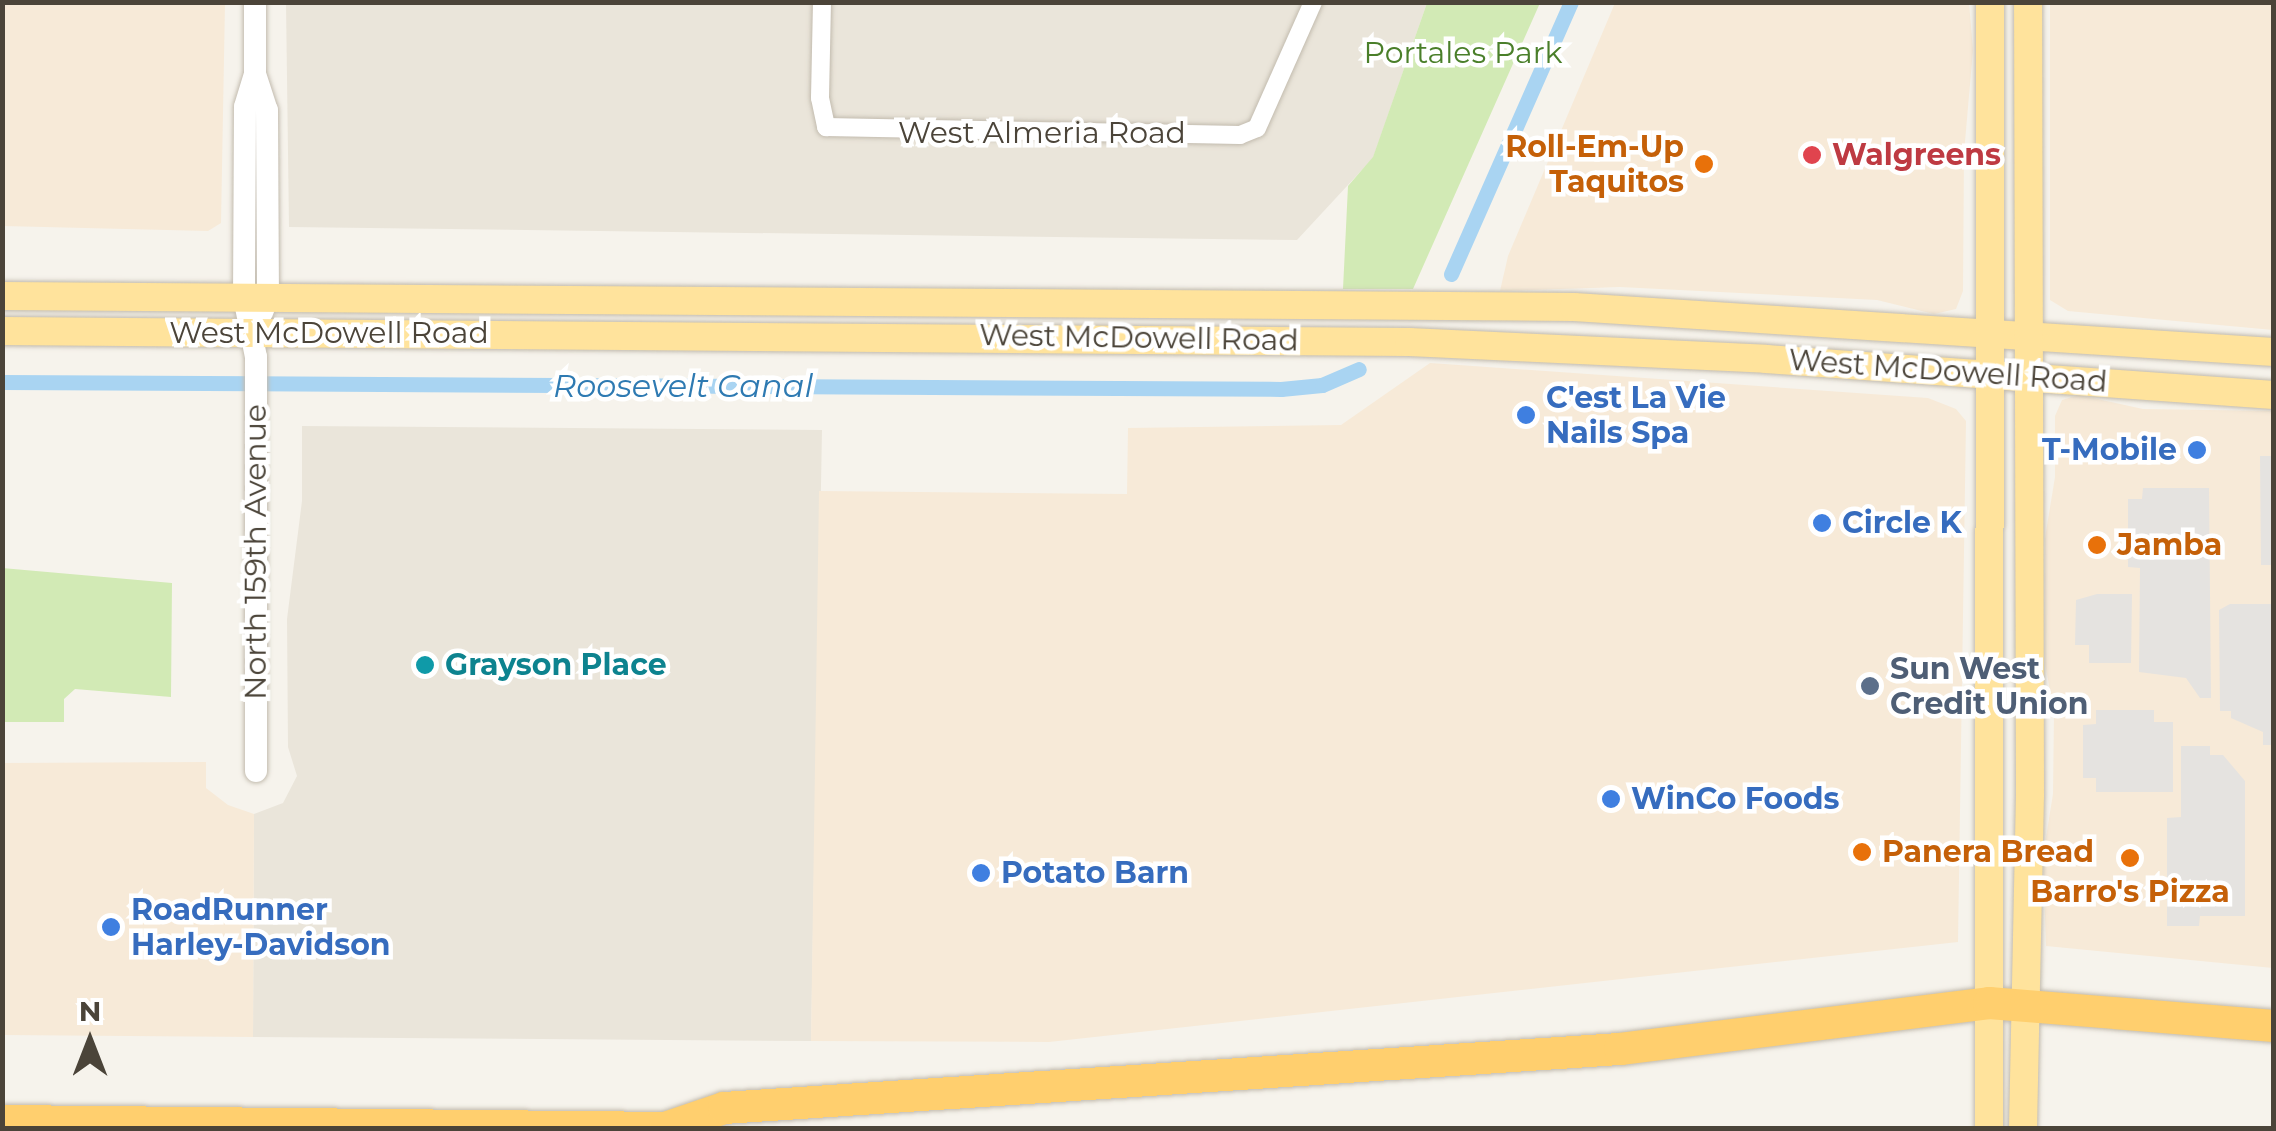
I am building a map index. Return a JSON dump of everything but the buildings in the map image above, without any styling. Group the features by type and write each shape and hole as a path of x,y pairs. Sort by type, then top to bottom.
{"highway":[{"path":"664,1128 724,1108 1620,1050 1989,1002 2026,1002 2274,1026"},
{"path":"2,1121 676,1128"}],"main road":[{"path":"1988,1128 1986,333 1990,2"},
{"path":"2022,1128 2032,336 2028,2"},
{"name":"West McDowell Road","path":"2,296 1574,308 2274,352"},
{"path":"1110,337 1134,317 1253,318 1276,303"},
{"path":"1574,308 1576,350"},
{"name":"West McDowell Road","path":"2,331 1110,337 1576,350 2274,395"},
{"path":"1988,615 2010,626 2014,676 2030,689"}],"street":[{"name":"North 159th Avenue","path":"255,2 255,74 267,110 254,333 256,772"},
{"name":"West Almeria Road","path":"822,2 820,98 826,127 1220,134 1257,128 1312,2"}],"shaded area":[{"path":"3,2 225,3 221,223 208,231 3,226"},
{"path":"286,3 1427,3 1373,158 1297,240 289,227"},
{"path":"1615,3 1969,3 1973,50 1964,153 1963,291 1956,309 1934,314 1877,300 1620,287 1500,291 1508,256"},
{"path":"2050,3 2273,3 2273,330 2068,311 2050,300"},
{"path":"1430,363 1928,398 1956,409 1966,421 1958,942 1049,1042 811,1041 819,491 1127,494 1128,428 1341,425"},
{"path":"2079,395 2143,409 2273,411 2273,968 2046,946 2043,856 2053,794 2054,713 2045,663 2045,538 2055,477 2055,416 2062,400"},
{"name":"Grayson Place","path":"302,426 822,430 811,1041 253,1037 254,814 283,803 297,776 288,747 287,619 302,501"},
{"path":"2260,456 2273,456 2273,565 2261,565"},
{"path":"2143,488 2209,488 2211,698 2200,698 2186,678 2139,672 2140,568 2128,567 2128,499 2142,499"},
{"path":"2097,594 2132,594 2131,663 2089,663 2089,645 2075,645 2076,600"},
{"path":"2230,604 2273,604 2273,745 2263,745 2263,732 2231,718 2231,711 2220,711 2219,610"},
{"path":"2096,710 2154,710 2154,722 2173,722 2173,792 2096,792 2096,778 2083,778 2083,725 2096,724"},
{"path":"2181,746 2210,746 2210,755 2223,755 2245,781 2245,916 2200,916 2199,926 2167,926 2167,818 2181,817"},
{"path":"206,762 206,788 228,805 254,814 253,1037 3,1035 3,763"}],"green space":[{"name":"Portales Park","path":"1427,3 1540,3 1413,289 1343,289 1348,186 1373,157"},
{"path":"2,568 172,583 171,697 75,689 64,699 64,722 3,722"}],"waterway":[{"name":"Roosevelt Canal","path":"1451,274 1571,2"},
{"name":"Roosevelt Canal","path":"2,382 1281,389 1322,385 1359,369"}],"place":[{"name":"Walgreens","path":"1812,155"},
{"name":"Roll-Em-Up Taquitos","path":"1704,164"},
{"name":"C'est La Vie Nails Spa","path":"1526,415"},
{"name":"T-Mobile","path":"2197,450"},
{"name":"Circle K","path":"1822,523"},
{"name":"Jamba","path":"2097,545"},
{"name":"Grayson Place","path":"425,665"},
{"name":"Sun West Credit Union","path":"1870,686"},
{"name":"WinCo Foods","path":"1611,799"},
{"name":"Panera Bread","path":"1862,852"},
{"name":"Barro's Pizza","path":"2130,858"},
{"name":"Potato Barn","path":"981,873"},
{"name":"RoadRunner Harley-Davidson","path":"111,927"}]}
